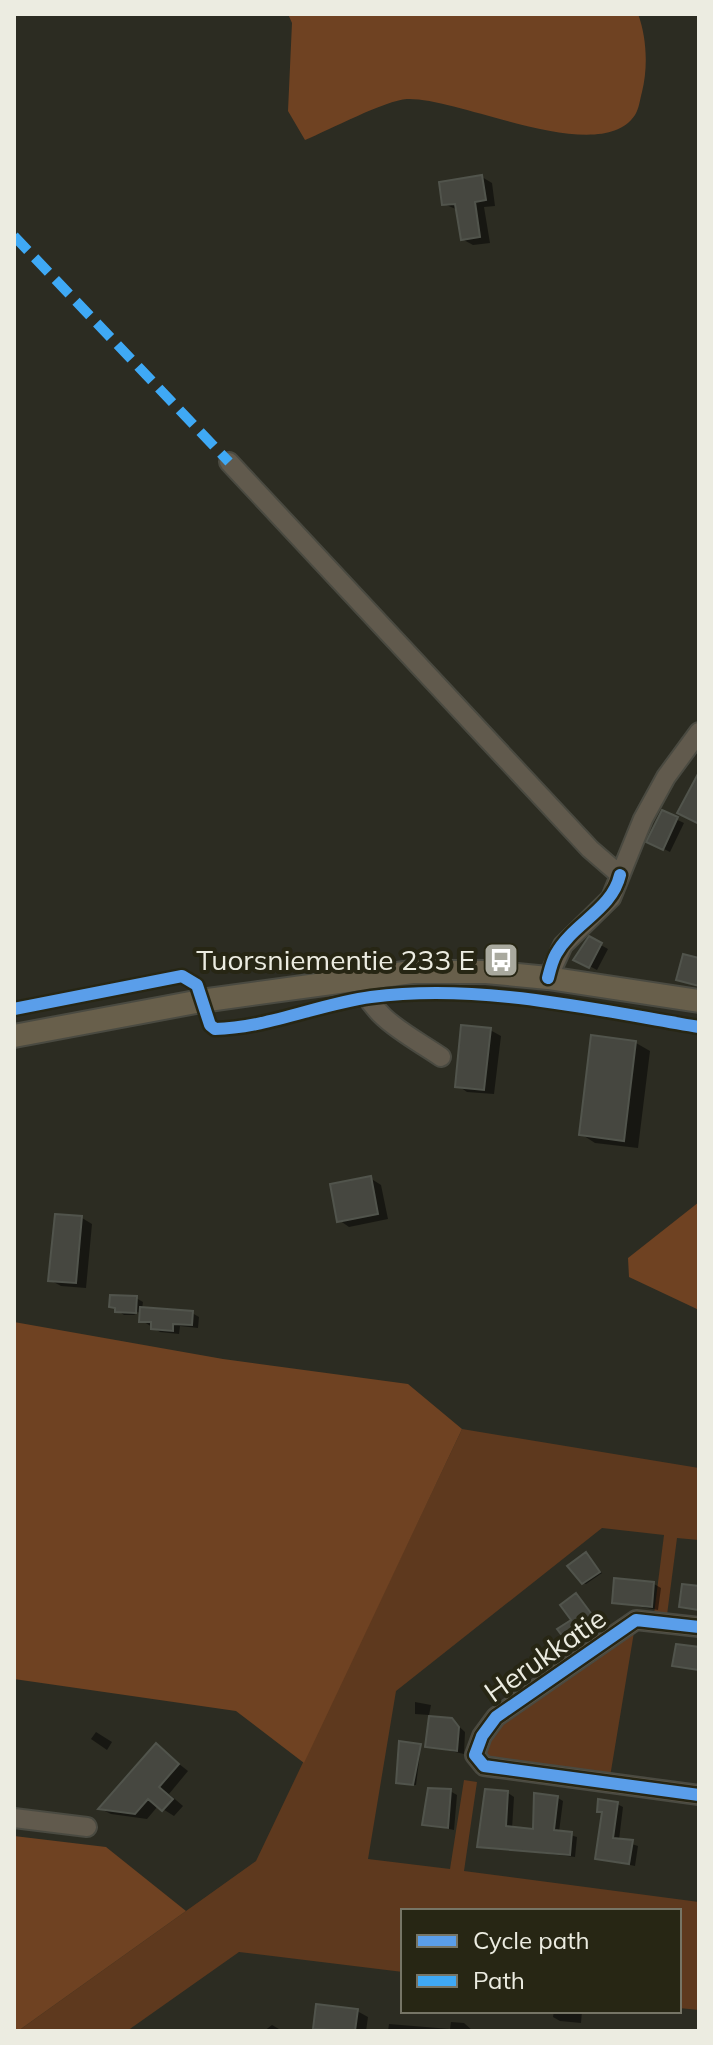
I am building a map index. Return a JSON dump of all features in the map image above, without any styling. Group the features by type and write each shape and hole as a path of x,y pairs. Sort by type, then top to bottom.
{"main road":[{"path":"14,1036 201,1001 359,978 457,971 548,978 699,1001"}],"street":[{"path":"229,462 590,849 620,875"},
{"path":"548,978 555,955 573,933 611,898 666,777 699,732"},
{"path":"359,978 365,999 381,1016 441,1057"},
{"name":"Herukkatie","path":"699,1627 636,1620 496,1717 486,1729 475,1755 484,1766 699,1795"},
{"path":"14,1818 87,1827"}],"shaded area":[{"path":"288,14 638,14 646,53 639,104 635,115 617,129 592,135 561,133 431,101 407,99 372,110 305,140 288,111 292,23"},
{"path":"699,1202 699,1310 629,1277 628,1258"},
{"path":"14,1322 223,1359 408,1384 462,1429 304,1763 236,1711 14,1679"},
{"path":"462,1429 699,1468 699,1540 677,1538 667,1615 654,1614 664,1535 602,1528 396,1691 368,1859 450,1869 464,1780 477,1782 464,1871 699,1902 699,2010 681,2008 681,1909 401,1909 401,1972 239,1952 127,2031 18,2031 256,1861"},
{"path":"636,1620 609,1783 484,1766 486,1729"},
{"path":"14,1836 106,1847 186,1911 18,2031 14,2031"}],"building":[{"path":"482,175 486,200 475,202 480,237 461,240 455,204 442,205 439,182"},
{"path":"699,772 699,824 677,813"},
{"path":"662,810 678,817 663,850 646,842"},
{"path":"589,936 602,943 589,968 573,960"},
{"path":"683,954 699,958 699,986 676,980"},
{"path":"461,1025 491,1028 484,1090 455,1087"},
{"path":"591,1035 636,1041 624,1141 579,1135"},
{"path":"371,1176 378,1214 337,1222 330,1184"},
{"path":"55,1214 82,1216 76,1283 48,1281"},
{"path":"110,1295 137,1296 136,1313 115,1312 115,1308 109,1307"},
{"path":"140,1307 193,1311 192,1325 173,1324 173,1331 151,1329 151,1322 139,1322"},
{"path":"586,1552 600,1572 582,1584 567,1566"},
{"path":"614,1578 654,1582 652,1607 612,1603"},
{"path":"682,1584 699,1586 699,1610 679,1607"},
{"path":"576,1593 596,1620 567,1642 557,1629 571,1620 560,1605"},
{"path":"676,1644 699,1647 699,1670 672,1666"},
{"path":"429,1716 452,1718 459,1727 457,1751 425,1747"},
{"path":"399,1741 421,1744 413,1785 396,1783"},
{"path":"156,1743 179,1764 159,1787 173,1799 162,1811 148,1799 135,1814 98,1809"},
{"path":"428,1788 451,1789 448,1828 422,1825"},
{"path":"485,1789 508,1791 506,1826 533,1829 534,1793 558,1796 554,1830 572,1832 570,1855 477,1847"},
{"path":"598,1799 618,1802 613,1838 633,1840 629,1864 595,1859 602,1812 597,1812"},
{"path":"316,2004 358,2009 355,2031 313,2029"}],"marked path":[{"path":"14,236 229,462"}],"cycle path":[{"path":"548,978 563,943 609,898 620,875"},
{"path":"14,1009 182,976 197,985 210,1025 215,1029 254,1025 371,997 453,993 535,1000 699,1027"},
{"path":"699,1627 636,1620 496,1717 482,1736 475,1755 484,1766 699,1795"}],"place":[{"name":"Tuorsniementie 233 E","path":"501,960"}]}
